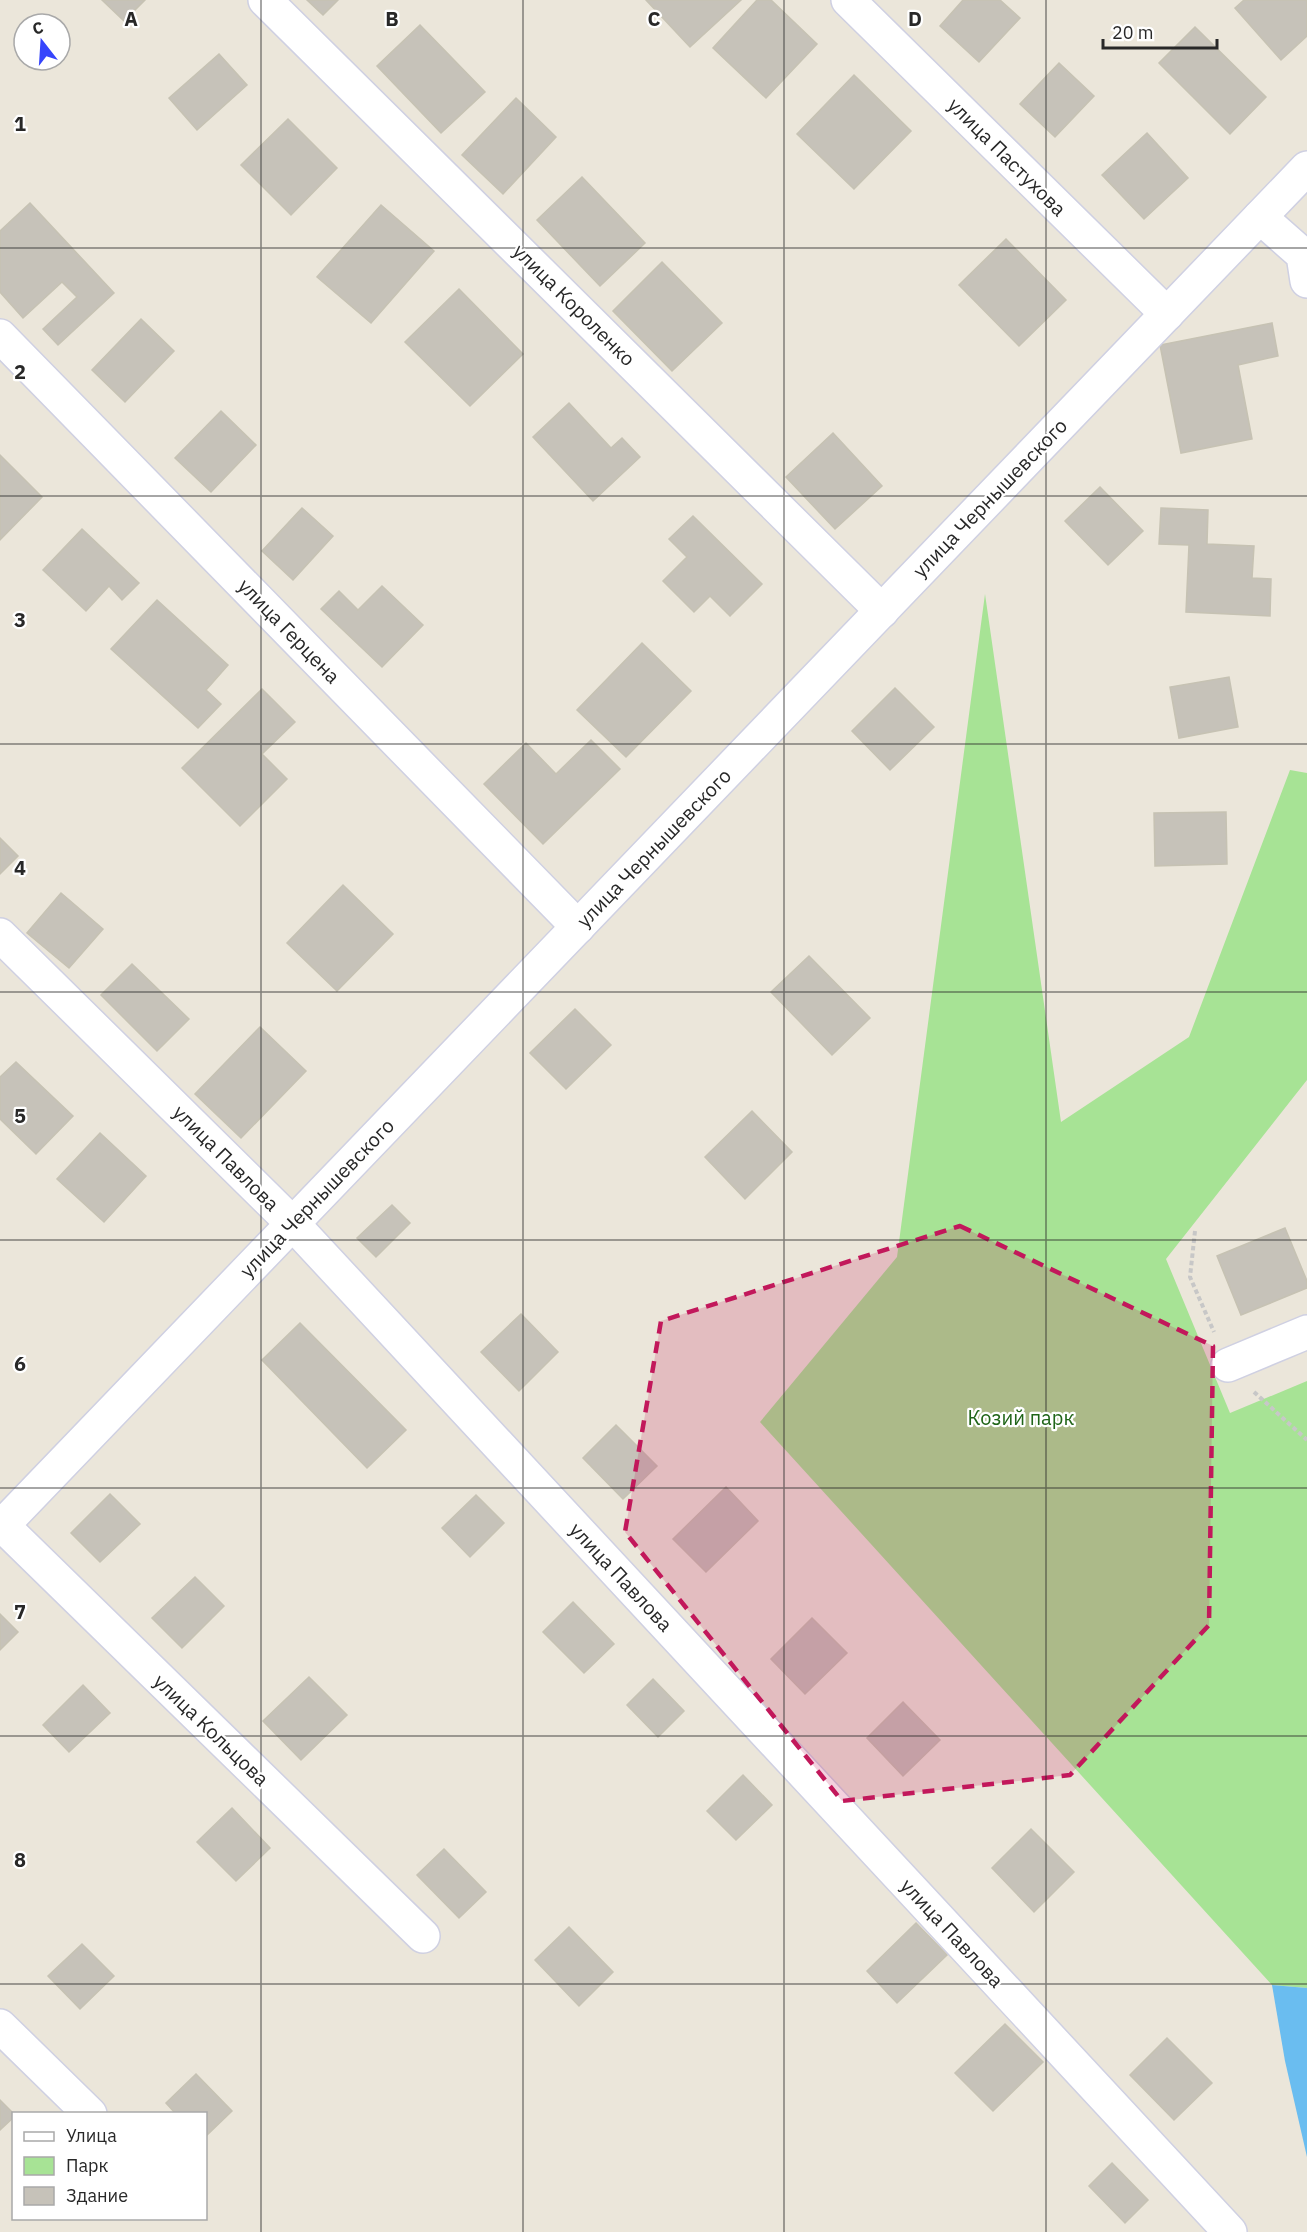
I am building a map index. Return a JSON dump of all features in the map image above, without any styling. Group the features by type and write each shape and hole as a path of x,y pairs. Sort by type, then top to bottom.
{"street":[{"name":"улица Короленко","path":"265,0 882,611"},
{"name":"улица Пастухова","path":"848,0 1167,314"},
{"name":"улица Чернышевского","path":"1,1526 1307,168"},
{"path":"1260,217 1303,255 1307,281"},
{"name":"улица Герцена","path":"0,336 578,927"},
{"name":"улица Павлова","path":"0,935 293,1224 1230,2232"},
{"path":"1228,1365 1307,1332"},
{"name":"улица Кольцова","path":"1,1526 423,1936"},
{"path":"0,2026 88,2112"}],"highlighted area":[{"path":"960,1226 1213,1346 1209,1625 1070,1775 842,1801 625,1532 661,1321"}],"green space":[{"name":"Козий парк","path":"985,594 1061,1122 1189,1037 1290,770 1307,773 1307,1080 1166,1259 1230,1413 1307,1381 1307,1988 1272,1985 760,1422 897,1257"}],"water":[{"path":"1272,1985 1307,1988 1307,2157 1285,2061"}],"building":[{"path":"102,0 145,0 124,21"},
{"path":"307,0 338,0 323,15"},
{"path":"646,0 741,0 690,47"},
{"path":"757,0 771,0 817,44 766,98 713,48"},
{"path":"963,0 1000,0 1020,18 979,62 940,26"},
{"path":"1244,0 1307,0 1307,36 1281,60 1235,8"},
{"path":"420,25 485,92 441,133 377,66"},
{"path":"1195,27 1266,97 1230,134 1159,63"},
{"path":"219,54 247,85 197,130 169,98"},
{"path":"1059,63 1094,96 1055,137 1020,104"},
{"path":"854,75 911,131 854,189 797,134"},
{"path":"516,98 556,137 503,194 462,155"},
{"path":"288,119 337,168 291,215 241,165"},
{"path":"1147,133 1188,178 1144,219 1102,175"},
{"path":"582,177 645,243 600,286 537,220"},
{"path":"30,203 114,293 58,345 43,329 77,297 62,282 23,318 0,292 0,231"},
{"path":"381,205 434,251 371,323 317,277"},
{"path":"1006,239 1066,300 1019,346 959,285"},
{"path":"662,262 722,323 672,371 613,311"},
{"path":"459,289 523,354 470,406 405,342"},
{"path":"141,319 174,351 125,402 92,370"},
{"path":"1272,323 1278,356 1238,365 1252,439 1181,453 1160,345"},
{"path":"569,403 611,448 622,438 640,457 593,501 533,437"},
{"path":"221,411 256,445 211,492 175,458"},
{"path":"833,433 882,486 835,529 786,477"},
{"path":"0,455 42,497 0,540"},
{"path":"1100,487 1143,531 1108,565 1065,521"},
{"path":"302,508 333,536 293,580 262,551"},
{"path":"1161,508 1208,510 1207,544 1254,546 1252,578 1271,579 1270,616 1186,612 1189,545 1159,544"},
{"path":"693,516 762,584 730,616 710,596 694,612 663,581 687,557 669,539"},
{"path":"82,529 139,583 122,600 109,586 86,611 43,570"},
{"path":"382,586 423,625 382,667 321,609 339,591 358,610"},
{"path":"157,600 228,665 206,690 221,704 198,728 111,649"},
{"path":"642,643 691,691 626,757 577,710"},
{"path":"1229,677 1238,727 1179,738 1170,687"},
{"path":"895,688 934,727 890,770 852,731"},
{"path":"262,689 295,722 262,754 287,779 240,826 182,768"},
{"path":"591,740 620,769 543,844 484,784 526,743 556,774"},
{"path":"1226,812 1227,864 1155,866 1154,813"},
{"path":"0,838 18,856 0,874"},
{"path":"343,885 393,934 337,991 287,943"},
{"path":"61,893 103,929 69,968 27,933"},
{"path":"809,956 870,1018 832,1055 771,992"},
{"path":"132,964 189,1019 157,1051 101,995"},
{"path":"575,1009 611,1045 566,1089 530,1053"},
{"path":"260,1027 306,1071 241,1138 195,1094"},
{"path":"16,1062 73,1116 36,1154 0,1119 0,1077"},
{"path":"752,1111 792,1152 745,1199 705,1157"},
{"path":"100,1133 146,1176 104,1222 57,1179"},
{"path":"392,1205 410,1223 376,1257 357,1238"},
{"path":"1285,1228 1307,1281 1307,1288 1241,1315 1217,1256"},
{"path":"521,1314 558,1352 519,1391 481,1352"},
{"path":"300,1323 406,1430 367,1468 262,1360"},
{"path":"616,1425 657,1466 623,1499 583,1458"},
{"path":"726,1487 758,1521 706,1572 673,1539"},
{"path":"110,1494 140,1524 100,1562 71,1533"},
{"path":"476,1495 504,1523 470,1557 442,1528"},
{"path":"195,1577 224,1606 182,1648 152,1618"},
{"path":"573,1602 614,1644 584,1673 543,1632"},
{"path":"0,1614 18,1632 0,1650"},
{"path":"812,1618 847,1653 805,1694 771,1659"},
{"path":"309,1677 347,1715 301,1760 263,1721"},
{"path":"653,1679 684,1711 658,1737 627,1705"},
{"path":"83,1685 110,1713 69,1752 43,1725"},
{"path":"903,1702 940,1740 903,1776 867,1738"},
{"path":"743,1775 772,1805 736,1840 707,1811"},
{"path":"232,1808 270,1848 236,1881 197,1842"},
{"path":"1031,1829 1074,1872 1034,1912 992,1868"},
{"path":"444,1849 486,1892 459,1918 417,1875"},
{"path":"916,1923 947,1955 897,2003 867,1971"},
{"path":"569,1927 613,1972 579,2006 535,1960"},
{"path":"82,1944 114,1976 80,2009 48,1976"},
{"path":"1005,2024 1043,2062 993,2111 955,2073"},
{"path":"1167,2038 1212,2083 1174,2120 1130,2075"},
{"path":"196,2074 232,2111 207,2135 207,2112 174,2112 166,2103"},
{"path":"0,2100 12,2112 12,2119 0,2130"},
{"path":"1112,2163 1148,2200 1125,2223 1089,2186"}]}
